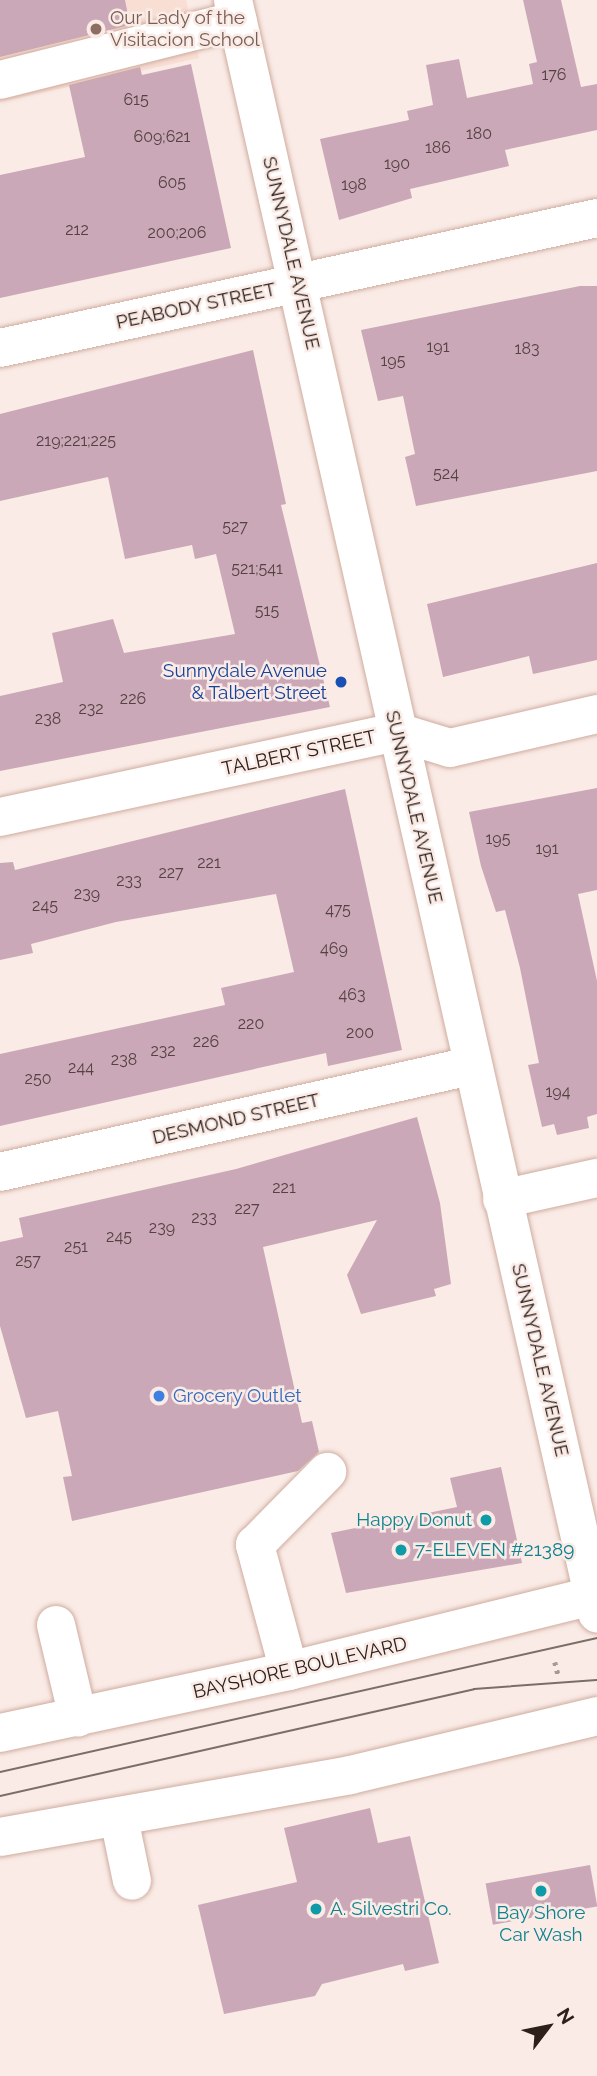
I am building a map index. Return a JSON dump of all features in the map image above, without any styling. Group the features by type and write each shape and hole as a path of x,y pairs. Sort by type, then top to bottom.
{"street":[{"path":"0,80 236,10"},
{"name":"SUNNYDALE AVENUE","path":"236,10 502,1199 586,1508 596,1601"},
{"name":"PEABODY STREET","path":"0,348 597,218"},
{"name":"TALBERT STREET","path":"0,817 397,732 450,748 597,714"},
{"name":"DESMOND STREET","path":"0,1172 472,1066"},
{"path":"502,1199 597,1178"},
{"path":"289,1671 255,1545 327,1472"},
{"name":"BAYSHORE BOULEVARD","path":"0,1733 596,1601"},
{"path":"56,1625 78,1717"},
{"path":"0,1837 350,1775 597,1716"},
{"path":"119,1818 132,1881"}],"path":[{"path":"555,1662 559,1678"}],"shaded area":[{"name":"Our Lady of the Visitacion School","path":"0,0 186,0 199,58 0,102"}],"building":[{"path":"0,0 125,0 130,25 0,57"},
{"path":"523,0 561,0 581,87 597,84 597,130 505,150 509,166 410,189 412,198 339,220 320,139 409,120 407,111 433,105 426,65 459,59 467,98 533,84 529,64 537,62"},
{"path":"191,64 231,248 0,298 0,175 85,157 69,85 140,67 142,75"},
{"path":"580,286 597,286 597,471 416,506 405,457 415,454 403,396 378,401 361,330"},
{"path":"253,350 286,504 281,505 330,707 0,771 0,696 63,682 52,633 113,619 124,653 235,634 216,554 195,559 192,545 125,559 108,477 0,501 0,414"},
{"path":"597,563 597,660 533,674 529,656 443,677 427,604"},
{"path":"597,788 597,890 578,894 597,981 597,1114 587,1117 589,1128 557,1135 554,1124 542,1127 528,1065 539,1063 520,968 505,910 496,912 481,866 469,812"},
{"path":"345,789 402,1050 328,1066 326,1053 0,1126 0,1054 225,1005 221,988 294,972 276,894 116,922 31,944 33,953 0,960 0,863 13,862 15,870"},
{"path":"417,1117 440,1203 451,1284 434,1289 436,1296 361,1314 347,1275 377,1220 263,1247 302,1423 312,1421 319,1452 298,1471 72,1521 63,1477 72,1476 58,1411 26,1418 0,1326 0,1242 23,1237 19,1218 236,1169"},
{"path":"501,1467 522,1563 346,1593 331,1533 457,1507 450,1478"},
{"name":"A. Silvestri Co.","path":"370,1808 378,1843 410,1836 439,1963 405,1971 403,1964 322,1984 315,1996 224,2014 198,1905 297,1882 284,1828"},
{"name":"Bay Shore Car Wash","path":"590,1865 597,1906 493,1925 486,1883"}],"tram line":[{"path":"0,1772 597,1638"},
{"path":"0,1796 474,1689 597,1680"}],"place":[{"name":"Our Lady of the Visitacion School","path":"96,29"},
{"name":"Sunnydale Avenue & Talbert Street","path":"341,682"},
{"name":"Grocery Outlet","path":"159,1396"},
{"name":"Happy Donut","path":"486,1520"},
{"name":"7-ELEVEN #21389","path":"401,1550"},
{"name":"Bay Shore Car Wash","path":"541,1891"},
{"name":"A. Silvestri Co.","path":"316,1909"}]}
